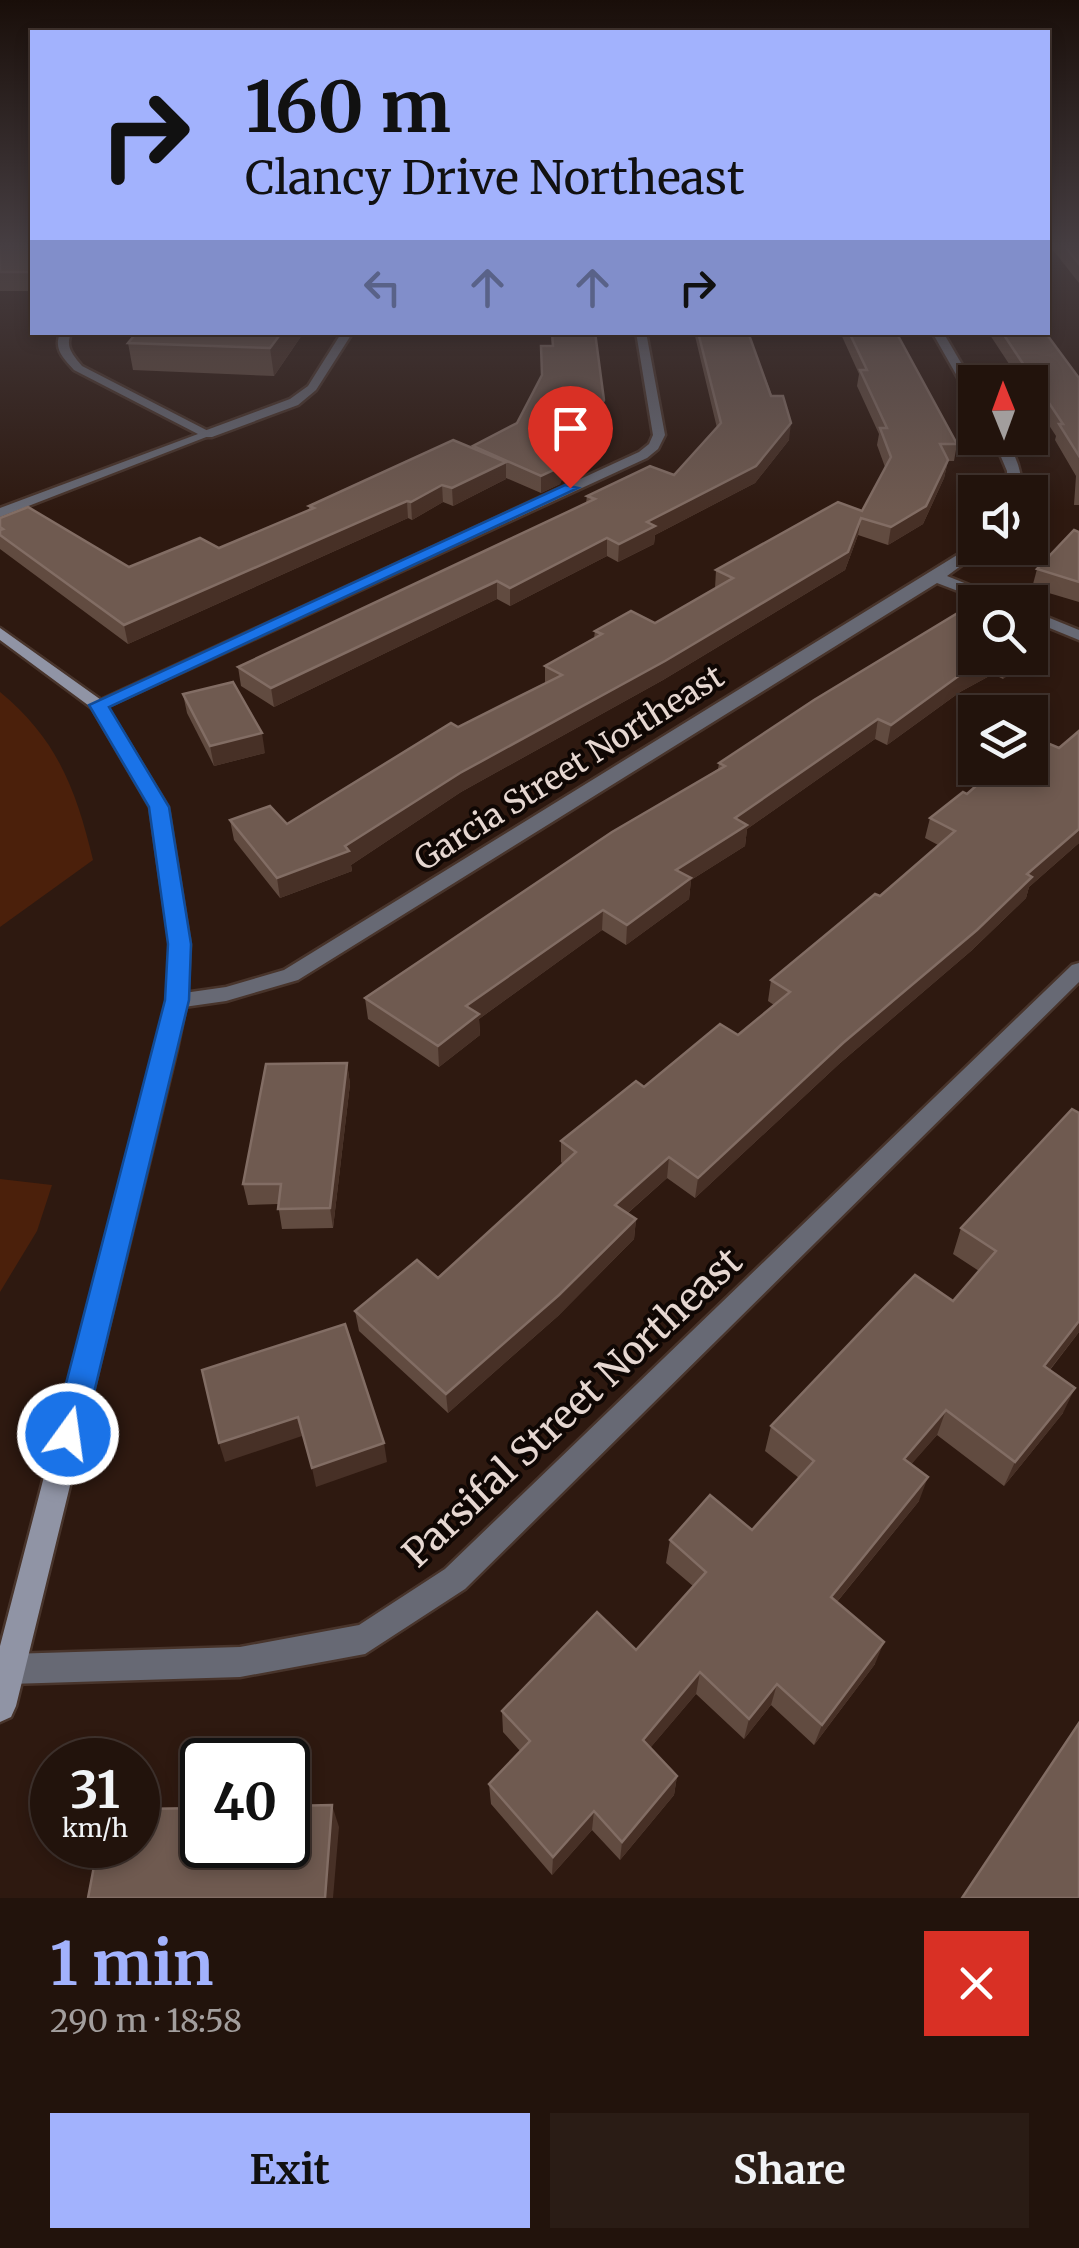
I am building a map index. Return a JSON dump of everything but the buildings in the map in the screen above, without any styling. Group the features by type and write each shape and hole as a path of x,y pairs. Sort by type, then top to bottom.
{"street":[{"path":"65,335 62,340 65,354 78,368 208,434"},
{"path":"0,513 294,402 312,388 346,335"},
{"path":"98,705 643,454 654,446 659,435 642,335"},
{"path":"939,335 958,368"},
{"name":"Garcia Street Northeast","path":"177,1000 226,994 290,976 958,561"},
{"path":"936,577 958,586"},
{"path":"1048,623 1079,636"},
{"path":"0,633 98,705 159,807 180,944 177,1000 0,1706"},
{"name":"Parsifal Street Northeast","path":"9,1668 240,1662 365,1640 455,1578 1079,970"}],"shaded area":[{"path":"0,692 37,729 62,768 93,860 0,927"},
{"path":"0,1179 52,1185 37,1231 0,1292"}],"route":[{"path":"68,1434 177,1000 180,944 159,807 98,705 570,488"}]}
